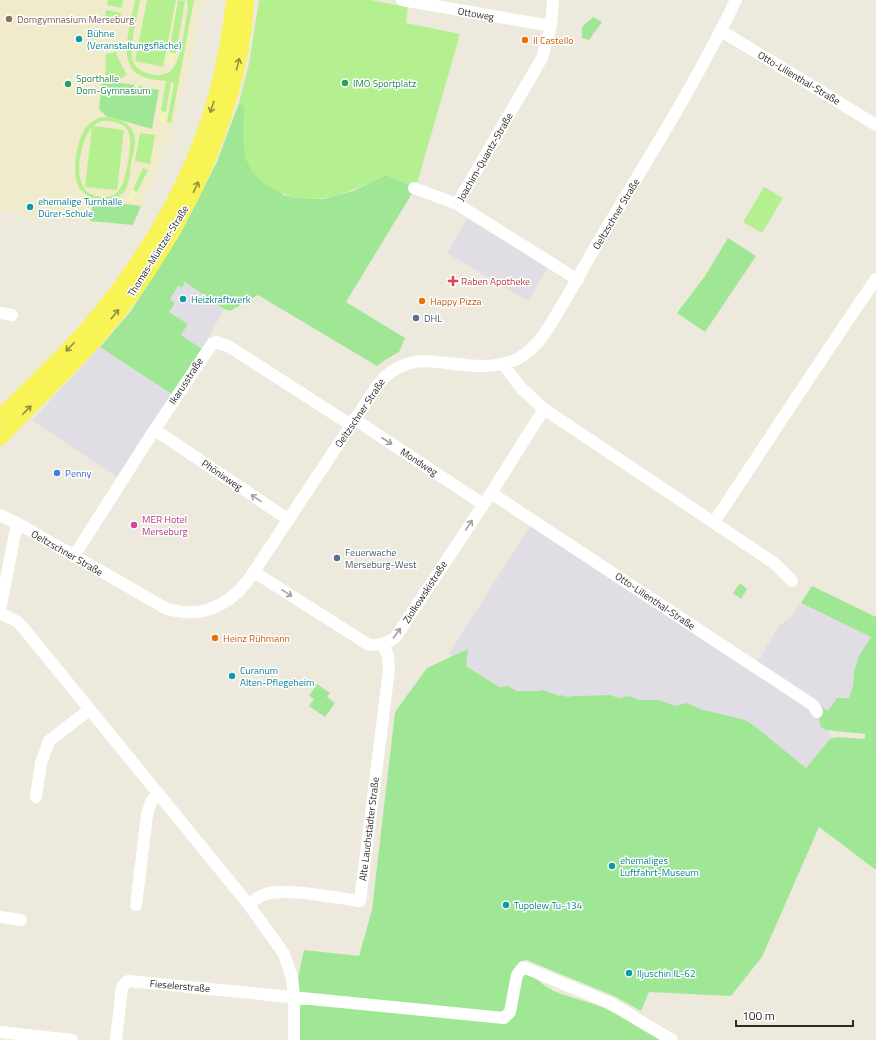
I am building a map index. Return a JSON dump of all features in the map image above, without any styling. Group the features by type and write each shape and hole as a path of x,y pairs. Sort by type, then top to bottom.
{"main road":[{"name":"Thomas-Müntzer-Straße","path":"165,232 172,204 201,140 213,103 221,75 234,0"},
{"name":"Thomas-Müntzer-Straße","path":"0,438 95,340 127,300 152,252 165,232 184,211 198,182 226,108 240,54 247,0"},
{"name":"Thomas-Müntzer-Straße","path":"0,417 84,332 115,293 152,252"}],"street":[{"name":"Ottoweg","path":"402,0 467,6 551,26"},
{"name":"Joachim-Quantz-Straße","path":"553,0 551,26 542,58 457,204 578,280"},
{"name":"Oeltzschner Straße","path":"0,515 17,523 167,609 182,613 197,612 222,604 233,597 254,572 380,381 394,369 406,364 429,361 482,365 503,364 519,358 539,343 578,280 602,236 699,74 736,0"},
{"name":"Otto-Lilienthal-Straße","path":"721,32 782,67 876,125"},
{"path":"414,188 457,204"},
{"path":"714,522 797,395 876,279"},
{"name":"Ikarusstraße","path":"74,556 207,349 216,342 228,346 353,422"},
{"path":"503,364 521,388 544,409 774,563 792,581"},
{"name":"Ziolkowskistraße","path":"382,644 395,638 544,409"},
{"name":"Mondweg","path":"353,422 483,504"},
{"name":"Phönixweg","path":"154,430 289,520"},
{"name":"Otto-Lilienthal-Straße","path":"491,492 813,705 817,712"},
{"path":"17,523 0,612 18,622 249,905 284,954 292,978 294,996 294,1040"},
{"path":"254,572 368,645 382,644"},
{"name":"Alte Lauchstädter Straße","path":"249,905 259,896 269,893 303,894 360,901 389,670 388,656 382,644"},
{"path":"36,797 41,764 49,742 89,710"},
{"path":"136,905 147,815 151,802 158,794"},
{"path":"0,917 21,920"},
{"path":"294,996 504,1018 510,1012 517,975 523,967 610,1003 672,1040"},
{"name":"Fieselerstraße","path":"116,1040 122,987 128,981 294,996"},
{"path":"0,1032 72,1040"}],"shaded area":[{"path":"0,0 202,0 192,56 172,134 133,225 48,218 0,212"},
{"path":"467,219 548,267 528,301 447,253"},
{"path":"185,282 224,309 202,349 181,335 169,312 175,303 169,299 179,285"},
{"path":"100,347 173,395 118,478 32,420"},
{"path":"530,526 751,672 779,626 791,617 801,603 871,637 859,656 854,671 853,685 849,698 828,711 825,710 828,730 831,738 806,768 745,720 700,709 694,706 675,706 659,700 639,700 630,696 619,698 610,695 567,697 555,695 551,692 543,690 516,691 508,686 499,687 449,654"}],"green space":[{"path":"108,0 123,0 122,8 107,5"},
{"path":"135,0 140,0 134,30 132,59 139,69 145,73 157,75 169,72 177,60 188,9 187,0 194,0 171,123 167,122 174,83 171,82 166,112 161,111 166,81 139,75 132,69 128,61 127,40"},
{"path":"147,0 176,0 163,67 135,61"},
{"path":"178,0 185,1 176,53 169,52"},
{"name":"IMO Sportplatz","path":"259,0 370,0 408,7 406,23 460,34 416,187 386,175 345,193 316,199 288,195 273,189 256,176 248,164 244,150 244,106 239,103 249,64"},
{"path":"106,10 121,13 120,20 105,17"},
{"path":"593,17 602,22 589,40 582,38 582,27"},
{"path":"116,52 127,75 116,80 105,80 106,54"},
{"path":"102,81 129,84 159,90 152,129 106,116 99,109"},
{"path":"239,103 244,106 244,148 283,195 296,198 323,199 353,191 386,175 416,187 346,302 405,338 399,352 377,366 258,295 230,311 224,309 185,282 182,288 178,286 170,299 175,303 169,312 188,324 181,335 202,349 173,395 100,347 131,311 179,236 217,162"},
{"path":"99,118 113,118 129,125 135,141 130,176 126,189 117,198 110,200 97,200 85,194 81,190 76,177 75,169 79,142 88,125","holes":["102,121 112,121 125,127 128,132 130,138 128,162 123,184 120,189 115,194 102,197 93,195 86,190 81,183 79,163 84,142 92,127 85,187 117,190 124,130 93,126"]},
{"path":"140,133 155,135 150,164 135,161"},
{"path":"143,168 148,170 137,192 133,190"},
{"path":"764,187 783,198 762,233 743,222"},
{"path":"93,200 141,206 133,225 90,221"},
{"path":"728,238 756,256 705,332 677,313 705,276"},
{"path":"740,583 747,589 741,599 733,593"},
{"path":"812,586 876,617 876,870 819,827 762,957 731,996 649,992 641,1011 614,996 524,959 539,981 548,988 604,1008 660,1040 294,1040 294,996 304,950 359,956 372,910 395,712 427,668 468,649 466,666 499,687 508,686 517,691 543,690 567,697 610,695 619,698 630,696 639,700 659,700 675,706 687,703 700,709 745,720 806,768 831,738 838,737 865,739 865,734 826,730 821,726 820,717 821,707 828,711 837,698 849,698 853,685 854,671 859,656 871,637 801,603"},
{"path":"317,684 330,693 327,697 335,703 325,717 309,706 314,699 309,696"}],"sand":[{"path":"168,51 176,53 174,64 166,63"},
{"path":"161,111 167,112 165,123 159,122"},
{"path":"132,190 137,193 133,202 127,199"}],"place":[{"name":"Domgymnasium Merseburg","path":"9,19"},
{"name":"Bühne (Veranstaltungsfläche)","path":"79,39"},
{"name":"Il Castello","path":"525,40"},
{"name":"IMO Sportplatz","path":"345,83"},
{"name":"Sporthalle Dom-Gymnasium","path":"68,84"},
{"name":"ehemalige Turnhalle Dürer-Schule","path":"30,207"},
{"name":"Raben Apotheke","path":"453,281"},
{"name":"Heizkraftwerk","path":"183,299"},
{"name":"Happy Pizza","path":"422,301"},
{"name":"DHL","path":"416,318"},
{"name":"Penny","path":"57,473"},
{"name":"MER Hotel Merseburg","path":"134,525"},
{"name":"Feuerwache Merseburg-West","path":"337,558"},
{"name":"Heinz Rühmann","path":"215,638"},
{"name":"Curanum Alten-Pflegeheim","path":"232,676"},
{"name":"ehemaliges Luftfahrt-Museum","path":"612,866"},
{"name":"Tupolew Tu-134","path":"506,905"},
{"name":"Iljuschin IL-62","path":"629,973"}]}
